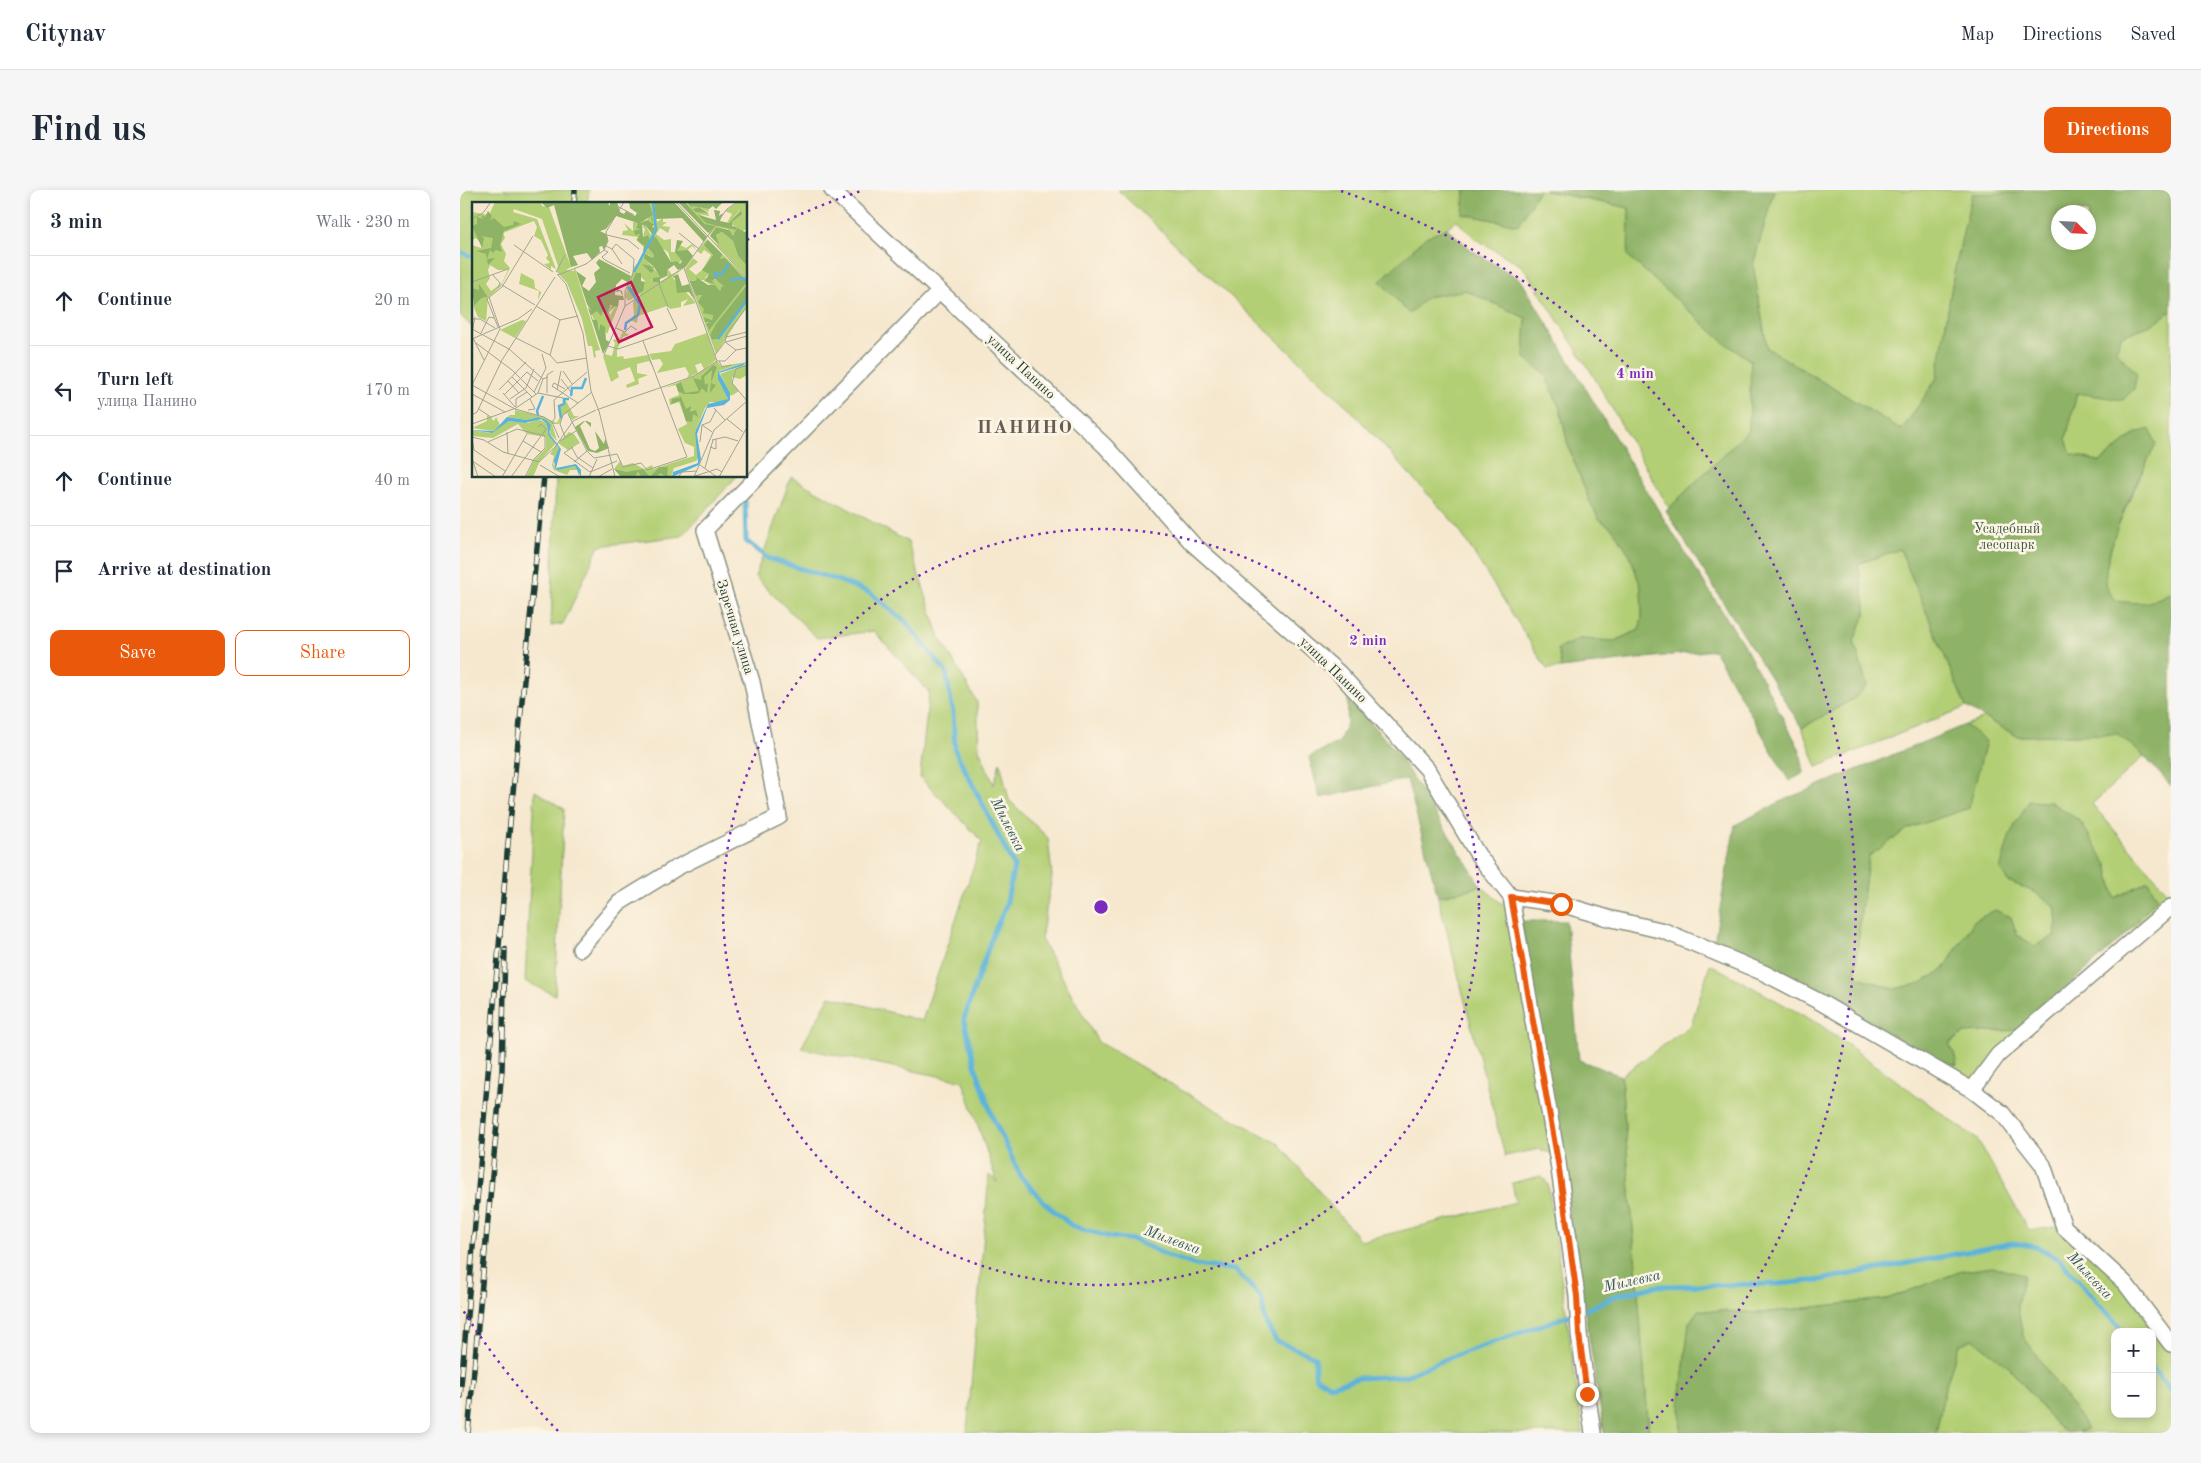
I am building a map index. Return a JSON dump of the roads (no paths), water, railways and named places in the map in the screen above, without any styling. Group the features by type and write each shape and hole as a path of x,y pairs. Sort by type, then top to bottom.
{"street":[{"name":"улица Панино","path":"832,190 1105,446 1193,544 1339,673 1427,769 1478,855 1511,897 1558,1162 1577,1296 1579,1334 1593,1433"},
{"name":"Заречная улица","path":"580,949 619,903 676,868 779,816 752,682 705,530 940,291"},
{"path":"1511,897 1561,904 1608,918 1664,931 1691,942 1764,973 1820,1002 1972,1090 2002,1113 2043,1165 2064,1227 2125,1283 2171,1344"},
{"path":"1972,1090 1998,1055 2171,906"}],"waterway":[{"name":"Милевка","path":"460,252 472,256"},
{"name":"Милевка","path":"745,501 746,541 767,558 840,581 870,593 904,620 946,672 953,712 955,750 1014,866 1006,906 993,934 964,1019 975,1065 993,1118 1021,1177 1046,1204 1072,1226 1110,1237 1134,1240 1171,1257 1195,1265 1235,1270 1262,1298 1265,1321 1276,1341 1315,1357 1315,1377 1330,1386 1359,1378 1405,1376 1451,1357 1590,1308 1618,1295 1658,1286 1779,1284 1820,1280 2013,1243 2038,1247 2059,1259 2120,1328"},
{"name":"Милевка","path":"2156,1373 2171,1391"}],"railway":[{"path":"574,202 575,190"},
{"path":"460,1397 507,854 544,478"},
{"path":"468,1433 502,1070 505,949"}],"district":[{"name":"ПАНИНО","path":"1025,428"}],"park label":[{"name":"Усадебный лесопарк","path":"2007,538"}]}
